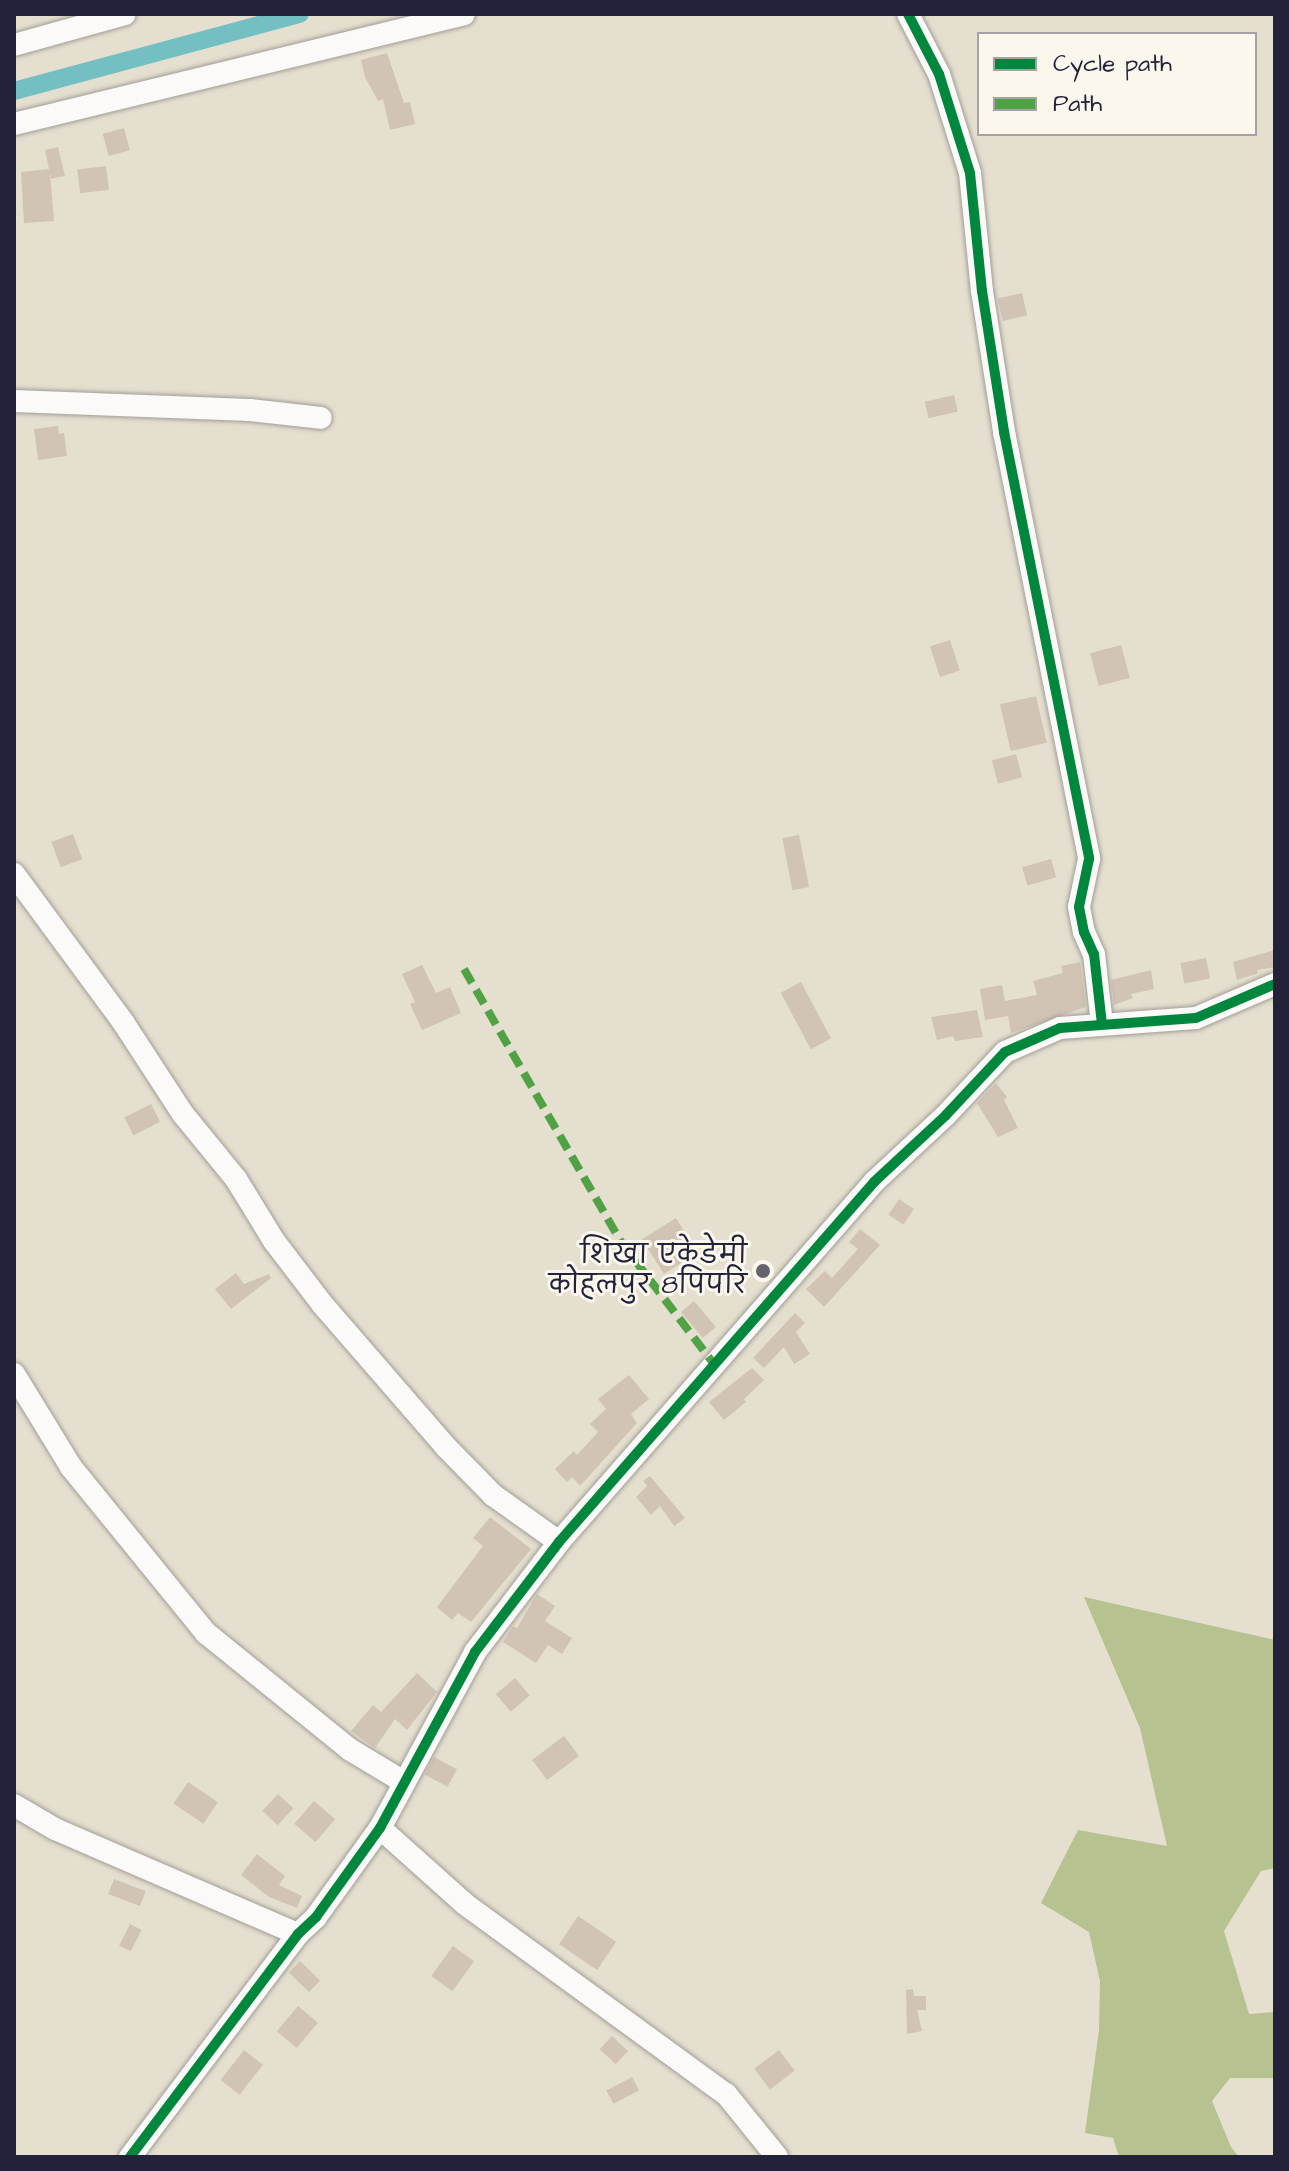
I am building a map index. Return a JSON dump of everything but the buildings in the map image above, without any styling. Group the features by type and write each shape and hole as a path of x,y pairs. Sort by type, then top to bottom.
{"street":[{"path":"14,45 125,14"},
{"path":"14,124 464,14"},
{"path":"908,14 939,74 970,173 982,291 1004,432 1089,859 1079,907 1084,932 1094,954 1102,1024"},
{"path":"14,401 250,410 321,418"},
{"path":"14,874 323,1305 445,1446 493,1495 559,1542"},
{"path":"130,2157 298,1934 316,1917 380,1828 475,1652 559,1542 874,1182 1005,1052 1060,1028 1196,1018 1275,984"},
{"path":"14,1374 23,1411 206,1633 349,1749 404,1782"},
{"path":"14,1805 55,1829 298,1934"},
{"path":"380,1828 465,1904 726,2094 777,2157"}],"green space":[{"path":"1084,1597 1275,1640 1275,1868 1261,1871 1224,1931 1249,2014 1275,2012 1275,2078 1230,2078 1212,2101 1231,2147 1239,2157 1119,2157 1113,2138 1085,2133 1099,2030 1100,1981 1089,1932 1041,1903 1078,1830 1167,1846 1140,1728"}],"waterway":[{"path":"14,91 300,14"}],"marked path":[{"path":"464,969 621,1242 714,1364"}],"cycle path":[{"path":"908,14 939,74 970,173 982,291 1004,432 1089,859 1079,907 1084,932 1094,954 1102,1024"},
{"path":"130,2157 298,1934 316,1917 380,1828 475,1652 559,1542 874,1182 946,1115 1005,1052 1060,1028 1196,1018 1275,984"}],"place":[{"name":"शिखा एकेडेमी कोहलपुर 8पिपरि","path":"763,1271"}]}
